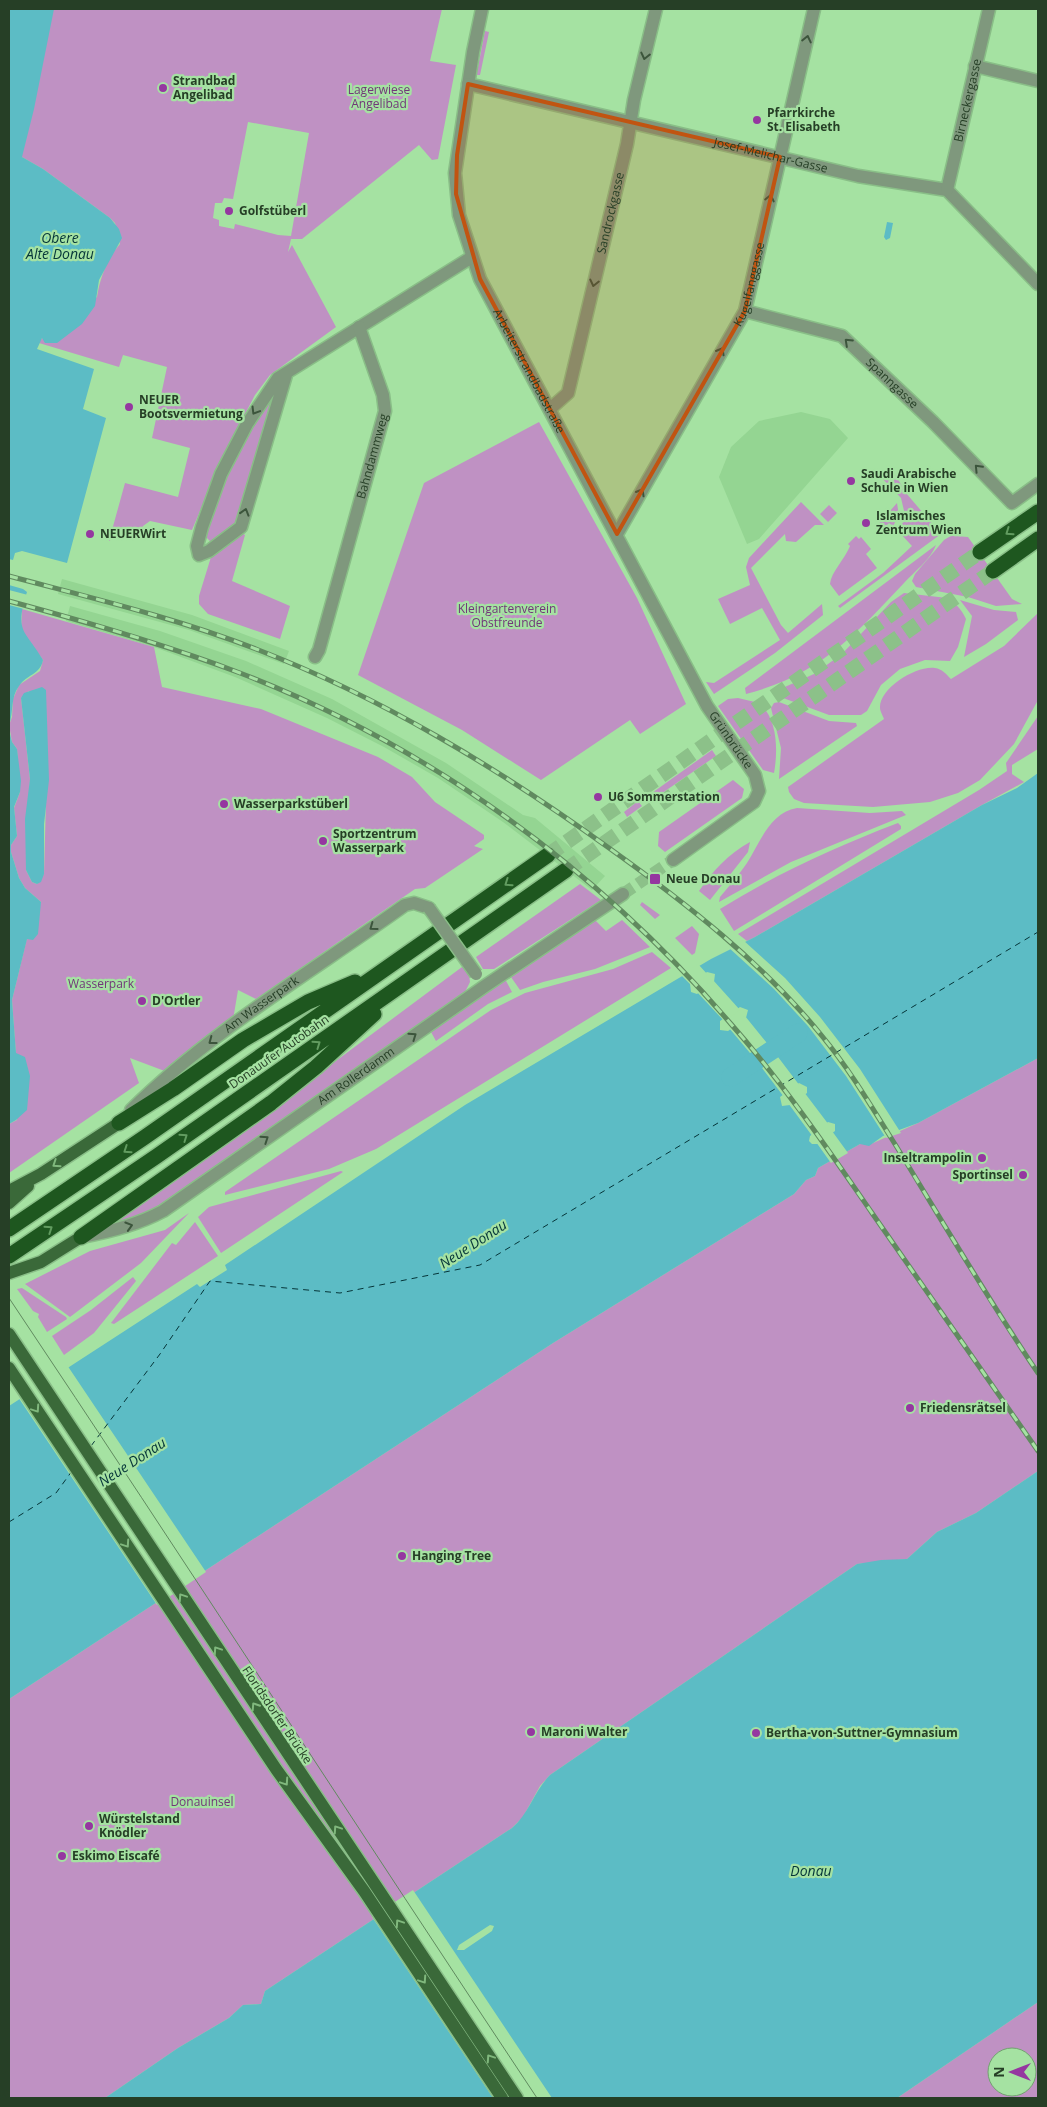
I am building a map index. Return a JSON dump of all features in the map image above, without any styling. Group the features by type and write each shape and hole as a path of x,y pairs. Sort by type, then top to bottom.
{"highway":[{"path":"980,552 1038,512"},
{"path":"993,571 1038,539"},
{"name":"Donauufer Autobahn","path":"9,1229 145,1137 548,855"},
{"name":"Donauufer Autobahn","path":"9,1256 149,1161 566,870"},
{"path":"119,1123 173,1089 243,1040 308,1002 382,971"},
{"path":"81,1237 271,1103 316,1067 416,974"}],"main road":[{"path":"9,1191 41,1174 119,1123"},
{"path":"9,1203 41,1174"},
{"path":"10,1273 41,1262 81,1237"},
{"name":"Floridsdorfer Brücke","path":"9,1334 203,1628 502,2098"},
{"name":"Floridsdorfer Brücke","path":"9,1368 295,1796 353,1864 517,2098"}],"street":[{"name":"Arbeiterstrandbadstraße","path":"482,9 468,84 455,174 459,216 472,257 480,278 707,706"},
{"name":"Sandrockgasse","path":"550,409 568,394 656,9"},
{"name":"Kugelfanggasse","path":"617,534 745,311 814,9"},
{"name":"Birneckergasse","path":"946,190 989,9"},
{"path":"975,66 1038,81"},
{"name":"Josef-Melichar-Gasse","path":"468,84 858,176 946,190"},
{"path":"946,190 1038,284"},
{"path":"286,375 241,528 209,551 199,554 197,546 202,527 227,462 265,395 278,378 286,375 472,257"},
{"name":"Spanngasse","path":"745,311 842,336 933,422 1012,503 1038,484"},
{"name":"Bahndammweg","path":"315,657 319,650 385,411 383,394 359,327"},
{"name":"Grünbrücke","path":"673,860 754,802 758,791 755,775 707,706"},
{"name":"Am Rollerdamm","path":"81,1237 125,1228 143,1222 163,1211 485,986 623,894"},
{"name":"Am Wasserpark","path":"119,1123 170,1073 243,1018 405,905 414,902 429,908 485,986"}],"highlighted area":[{"path":"468,84 780,157 745,311 617,534 480,279 456,194 457,155"}],"shaded area":[{"path":"801,412 830,419 848,438 759,539 747,544 719,477 731,447 759,421"},
{"path":"62,579 192,615 289,651 284,664 189,630 58,594"},
{"path":"70,606 160,631 246,661 332,699 446,763 523,815 535,818 605,876 592,890 503,822 438,778 384,747 327,718 235,677 154,647 66,621"}],"green space":[{"name":"Lagerwiese Angelibad","path":"9,9 442,9 430,61 456,65 438,159 432,160 419,145 302,239 291,239 288,252 292,245 336,327 270,375 255,395 224,454 192,530 150,521 143,526 139,534 122,532 109,541 125,483 178,497 190,448 152,438 167,367 123,355 119,367 39,343 42,338 44,339 97,297 105,269 111,256 120,244 115,223 110,218 43,169 22,157","holes":["248,122 309,133 291,236 278,235 235,224 234,229 219,226 219,220 213,218 215,203 222,203 224,198 233,199"]},
{"path":"485,31 489,32 480,75 475,75 475,68 478,67"},
{"path":"277,386 237,523 212,543 203,534 217,495 245,440"},
{"name":"Kleingartenverein Obstfreunde","path":"539,422 637,598 686,704 640,734 630,720 541,780 462,730 358,675 424,483"},
{"path":"890,466 906,493 941,534 840,608 838,606 883,573 912,546 899,532 898,528 906,519 901,498 880,476"},
{"path":"801,502 824,525 815,525 796,542 786,541 785,534 751,568 781,625 788,633 822,604 823,615 775,653 714,694 706,682 714,683 780,640 762,608 730,624 718,599 750,585 746,567 749,558"},
{"path":"897,503 899,516 893,526 889,523 880,532 875,528"},
{"path":"829,505 837,513 828,522 820,514"},
{"path":"242,533 245,535 232,581 290,606 280,639 208,614 199,604 199,596 211,557"},
{"path":"954,534 954,536 968,537 1012,599 1022,604 996,606 968,597 916,587 912,581 915,574 944,540"},
{"path":"856,536 859,539 861,537 871,549 866,554 877,568 839,596 830,584 831,579 848,551 850,546 848,544"},
{"path":"936,545 922,565 868,620 834,651 815,665 794,676 772,686 746,694 745,688"},
{"path":"904,593 947,598 962,612 966,619 958,647 950,661 925,660 900,669 881,685 867,711 861,715 829,715 775,695 778,690 814,674 842,654 891,602"},
{"path":"960,600 994,610 1016,612 1018,620 986,644 964,657 972,616"},
{"name":"Wasserpark","path":"22,609 154,647 162,687 261,709 378,757 412,777 435,802 484,835 484,839 474,846 483,849 425,888 415,889 256,999 238,990 232,1026 170,1073 130,1058 139,1083 9,1173 9,1124 17,1120 16,1054 12,1000 27,938 41,902 25,888 19,878 11,852 11,845 17,836 14,808 20,792 17,749 12,742 9,725 12,717 13,699 19,685 40,671 43,660 21,630","holes":["29,691 46,802 44,874 37,884 32,882 26,870 30,779 21,698"]},
{"path":"1038,613 1038,700 1014,744 980,780 958,793 930,802 873,807 804,803 794,799 788,787 884,719 880,709 881,700 900,679 919,670 935,668 940,669 951,679 1004,646"},
{"path":"738,698 759,703 770,718 776,745 774,773 763,770 718,706 728,699"},
{"path":"779,702 829,721 856,723 857,726 779,779 781,748 771,708 774,703"},
{"path":"1038,716 1038,749 1012,765 1012,774 1024,782 755,937 747,941 738,934 979,790 1007,771 1006,763"},
{"path":"712,750 716,756 655,798 652,793"},
{"path":"733,780 744,789 742,798 665,852 658,846 659,832"},
{"path":"638,801 642,806 627,817 624,812"},
{"path":"797,808 870,813 902,811 906,815 791,862 719,902 720,897 744,867 772,822 787,811"},
{"path":"898,823 901,829 734,931 720,909 806,862"},
{"path":"750,842 748,852 710,900 699,891 721,864"},
{"path":"580,884 601,900 494,969 483,969 476,957"},
{"path":"642,902 660,915 655,919 640,905"},
{"path":"594,919 606,931 622,920 650,947 595,969 543,982 520,990 511,977"},
{"path":"692,926 699,934 695,953 692,955 675,938"},
{"path":"652,952 671,968 376,1149 329,1169 225,1195 225,1192 491,1010 525,993 613,969"},
{"path":"462,967 469,975 470,982 464,994 147,1214 115,1224 118,1218 227,1142"},
{"path":"505,979 512,992 488,1004 436,1041 431,1032"},
{"name":"Donauinsel","path":"1038,1058 1038,1471 976,1513 937,1532 907,1559 857,1564 550,1775 540,1786 523,1817 512,1828 265,1991 261,2004 243,2005 229,2018 178,2048 105,2098 9,2098 9,1699 553,1343 794,1194 806,1180 815,1176 818,1168 860,1144 871,1144 918,1123"},
{"path":"343,1172 221,1253 198,1217 209,1207"},
{"path":"189,1213 141,1263 70,1317 25,1284 90,1251 165,1230"},
{"path":"195,1222 218,1256 114,1324 111,1323 172,1243 176,1245"},
{"path":"133,1277 136,1281 94,1333 64,1355 52,1336 91,1310"},
{"path":"22,1288 67,1319 47,1332 38,1317 39,1314 33,1311 17,1289"},
{"path":"1038,2002 1038,2098 897,2098"}],"water":[{"name":"Obere Alte Donau","path":"9,9 54,9 34,109 22,157 43,169 110,218 119,229 122,238 99,280 95,306 82,324 57,343 45,343 42,338 37,349 94,369 83,409 106,418 67,563 22,551 15,553 13,560 9,559"},
{"path":"887,222 893,223 890,238 886,240 884,237"},
{"path":"9,585 27,592 21,616 23,630 43,660 39,669 22,682 16,691 9,725"},
{"path":"42,687 46,690 49,780 44,824 44,874 41,882 37,884 32,882 26,870 25,819 30,779 21,698 24,693"},
{"path":"9,730 12,742 17,749 21,781 20,792 14,807 17,836 11,845 11,852 19,878 25,888 41,902 38,934 33,940 27,939 12,1000 16,1053 25,1057 30,1076 27,1110 9,1124"},
{"name":"Neue Donau","path":"1038,773 1038,1058 918,1123 883,1136 869,1146 860,1144 818,1168 815,1176 806,1180 794,1194 553,1343 9,1699 9,1406 197,1284 200,1287 227,1270 225,1265 465,1105 711,959 755,937 982,805 1017,788","holes":["707,972 715,974 714,982 697,994 691,992 690,984","740,1007 748,1010 746,1018 728,1031 720,1030 720,1021","771,1045 778,1047 778,1054 761,1066 753,1066 753,1057","799,1083 807,1087 807,1093 790,1105 782,1106 780,1097","828,1122 835,1124 835,1131 818,1144 812,1144 809,1141 810,1136"]},
{"name":"Donau","path":"1038,1471 1038,2002 897,2098 105,2098 178,2048 229,2018 243,2005 261,2004 265,1991 512,1828 523,1816 544,1781 550,1775 857,1564 881,1560 907,1559 937,1532 976,1513","holes":["490,1925 494,1926 492,1931 464,1950 457,1950 459,1945"]}],"pier":[{"path":"9,590 28,595 24,609 9,605"},
{"path":"743,940 785,978 820,1017 860,1069 901,1133 886,1138 846,1076 808,1026 774,989 728,947"},
{"path":"698,964 708,975 692,986 681,975"},
{"path":"713,980 740,1010 724,1021 696,991"},
{"path":"745,1016 771,1048 755,1059 729,1028"},
{"path":"775,1053 800,1086 784,1097 759,1064"},
{"path":"804,1092 829,1125 813,1137 788,1103"},
{"path":"832,1131 848,1153 831,1163 816,1142"},
{"path":"67,1365 206,1572 157,1605 18,1397"},
{"path":"413,1890 552,2098 493,2098 372,1917"}],"waterway":[{"name":"Neue Donau","path":"731,1077 798,1033"}],"ferry route":[{"path":"91,1446 160,1354 210,1281 340,1293 480,1265 1038,932"},
{"path":"9,1522 56,1493 72,1471"}],"tunnel":[{"path":"548,855 980,552"},
{"path":"566,870 993,571"},
{"path":"623,894 673,860"}],"tram line":[{"path":"9,1298 537,2098"}],"railway":[{"path":"9,576 134,609 226,638 303,668 349,690 439,737 525,790 609,848 695,912 775,984 833,1049 871,1106 984,1290 1038,1373"},
{"path":"9,601 183,652 240,673 310,703 378,737 444,776 507,818 568,865 625,914 680,968 769,1069 821,1140 1038,1451"}],"place":[{"name":"Strandbad Angelibad","path":"163,88"},
{"name":"Pfarrkirche St. Elisabeth","path":"757,120"},
{"name":"Golfstüberl","path":"229,211"},
{"name":"NEUER Bootsvermietung","path":"129,407"},
{"name":"Saudi Arabische Schule in Wien","path":"851,481"},
{"name":"Islamisches Zentrum Wien","path":"866,523"},
{"name":"NEUERWirt","path":"90,534"},
{"name":"U6 Sommerstation","path":"598,797"},
{"name":"Wasserparkstüberl","path":"224,804"},
{"name":"Sportzentrum Wasserpark","path":"323,841"},
{"name":"Neue Donau","path":"655,879"},
{"name":"D'Ortler","path":"142,1001"},
{"name":"Inseltrampolin","path":"982,1158"},
{"name":"Sportinsel","path":"1023,1175"},
{"name":"Friedensrätsel","path":"910,1408"},
{"name":"Hanging Tree","path":"402,1556"},
{"name":"Maroni Walter","path":"531,1732"},
{"name":"Bertha-von-Suttner-Gymnasium","path":"756,1733"},
{"name":"Würstelstand Knödler","path":"89,1826"},
{"name":"Eskimo Eiscafé","path":"62,1856"}]}
